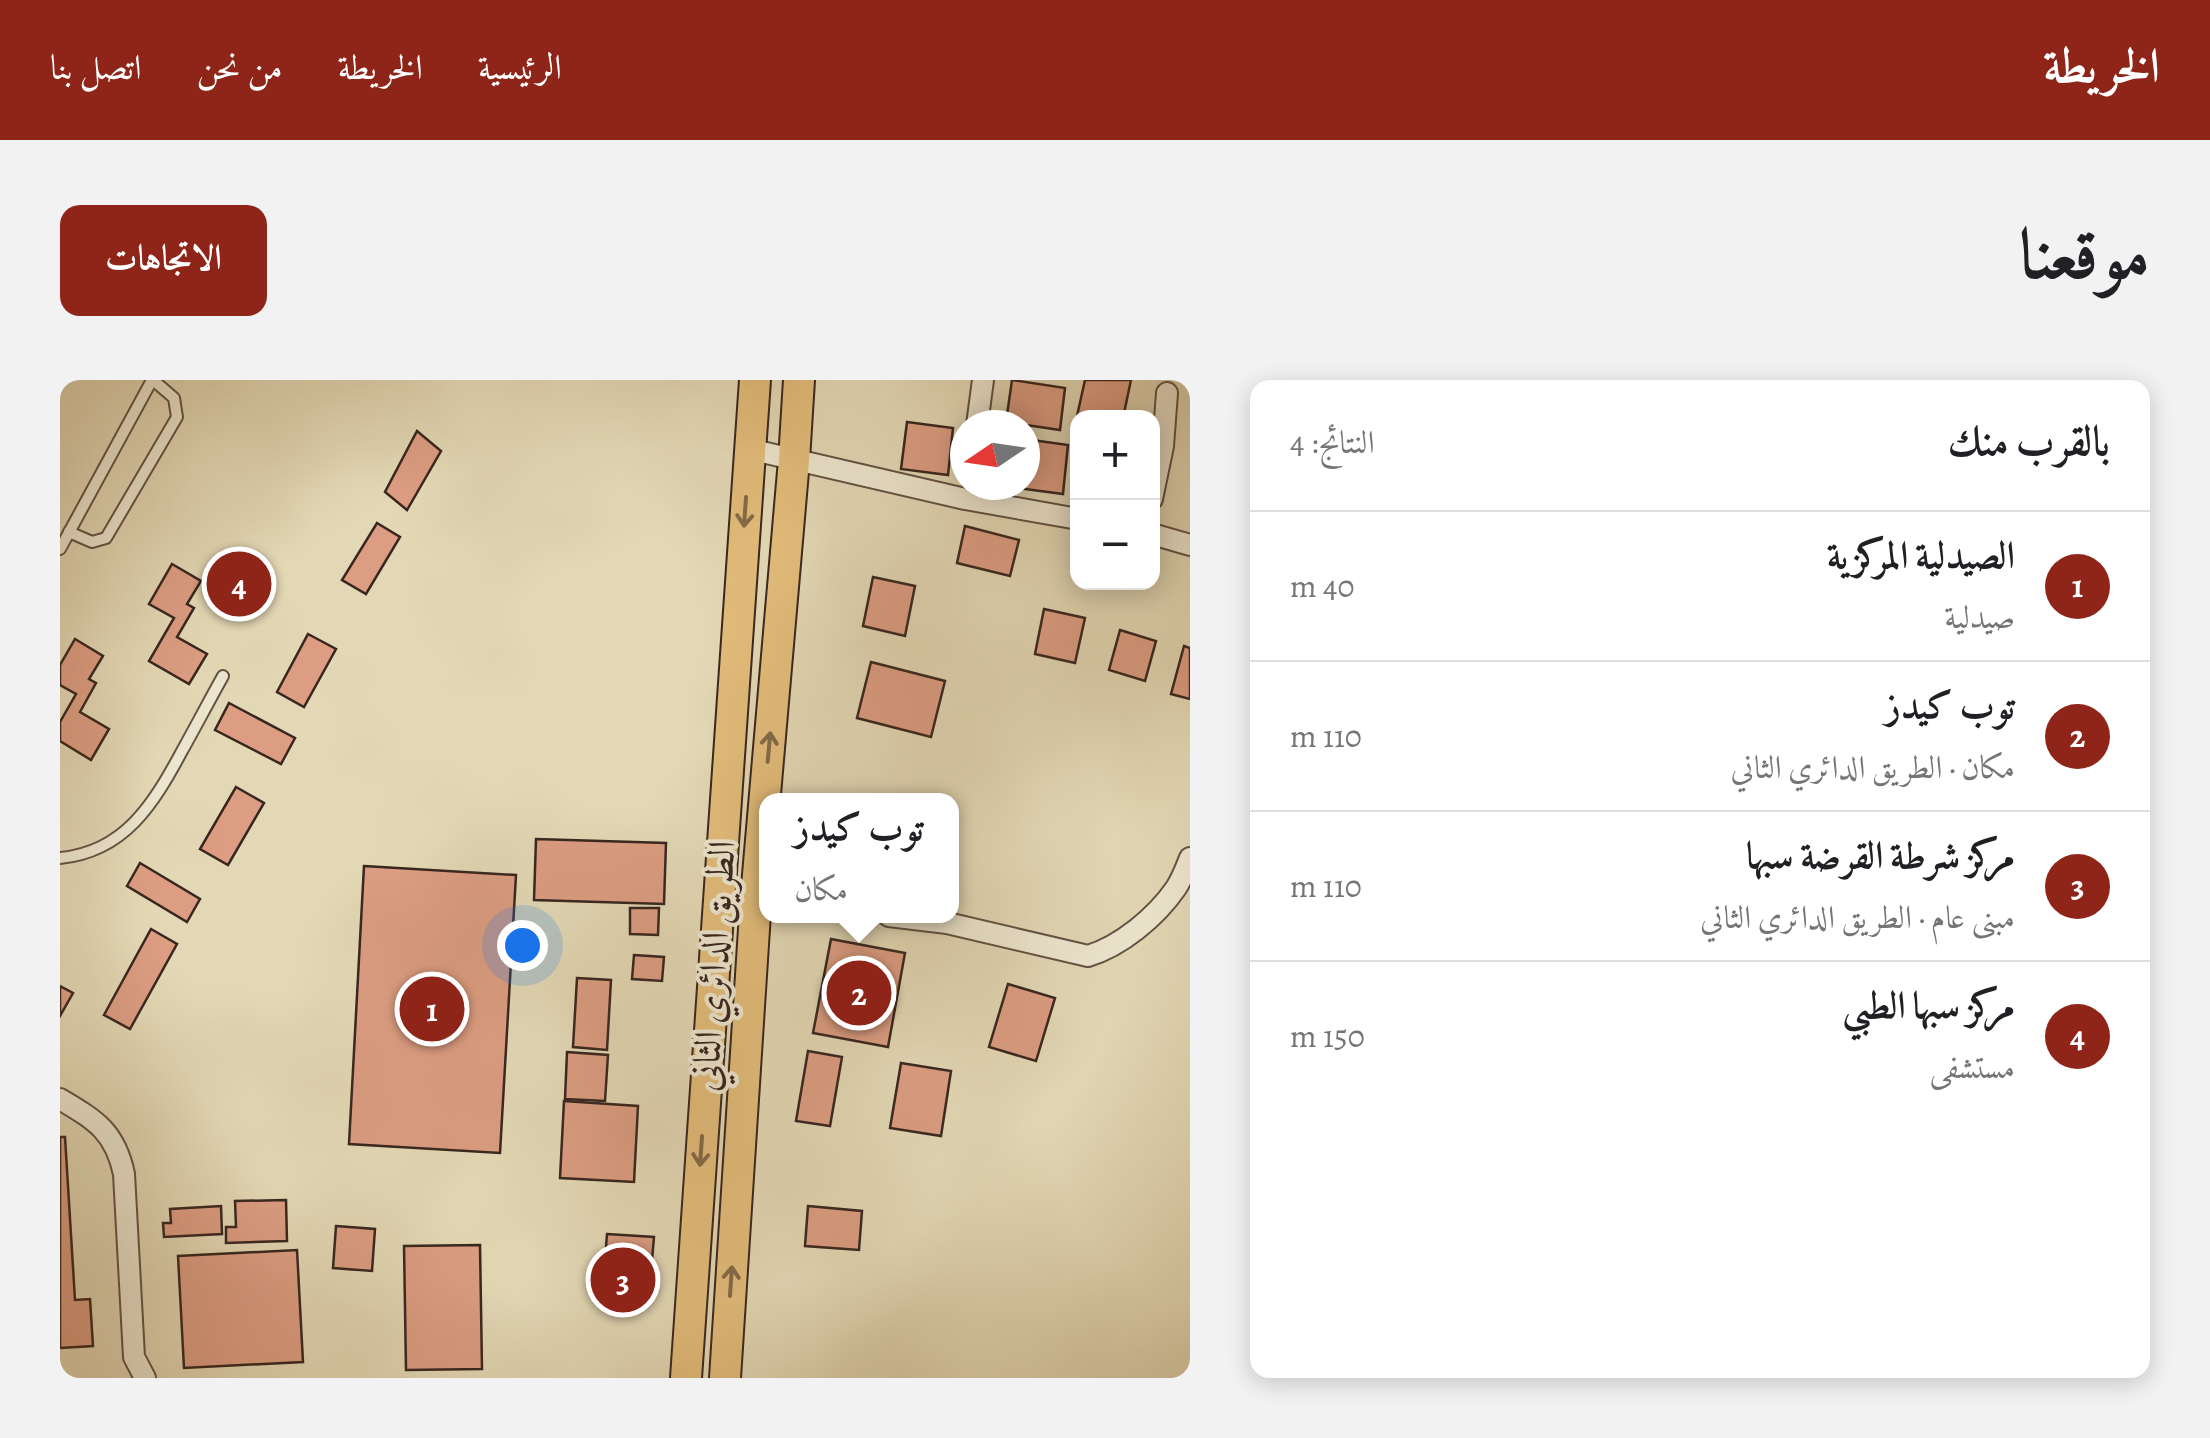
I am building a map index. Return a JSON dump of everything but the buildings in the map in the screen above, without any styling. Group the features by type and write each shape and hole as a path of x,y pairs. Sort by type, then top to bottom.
{"main road":[{"name":"الطريق الدائري الثاني","path":"686,1378 754,380"},
{"name":"الطريق الدائري الثاني","path":"769,793 799,380"},
{"name":"الطريق الدائري الثاني","path":"725,1378 759,923"}],"street":[{"path":"979,410 983,380"},
{"path":"1160,460 1167,393"},
{"path":"749,449 950,489"},
{"path":"998,500 1070,518"},
{"path":"1160,536 1190,545"},
{"path":"940,923 1088,956 1106,950 1146,920 1178,886 1190,858"},
{"path":"60,1099 98,1122 120,1155 134,1357 145,1378"}],"lane":[{"path":"60,549 69,532 152,380 174,398 177,417 106,538 92,542 69,532"},
{"path":"60,858 90,852 111,841 146,811 164,786 223,676"}],"place":[{"name":"مركز سبها الطبي","path":"239,584"},
{"name":"توب كيدز","path":"859,993"},
{"name":"الصيدلية المركزية","path":"432,1009"},
{"name":"مركز شرطة القرضة سبها","path":"623,1280"}]}
